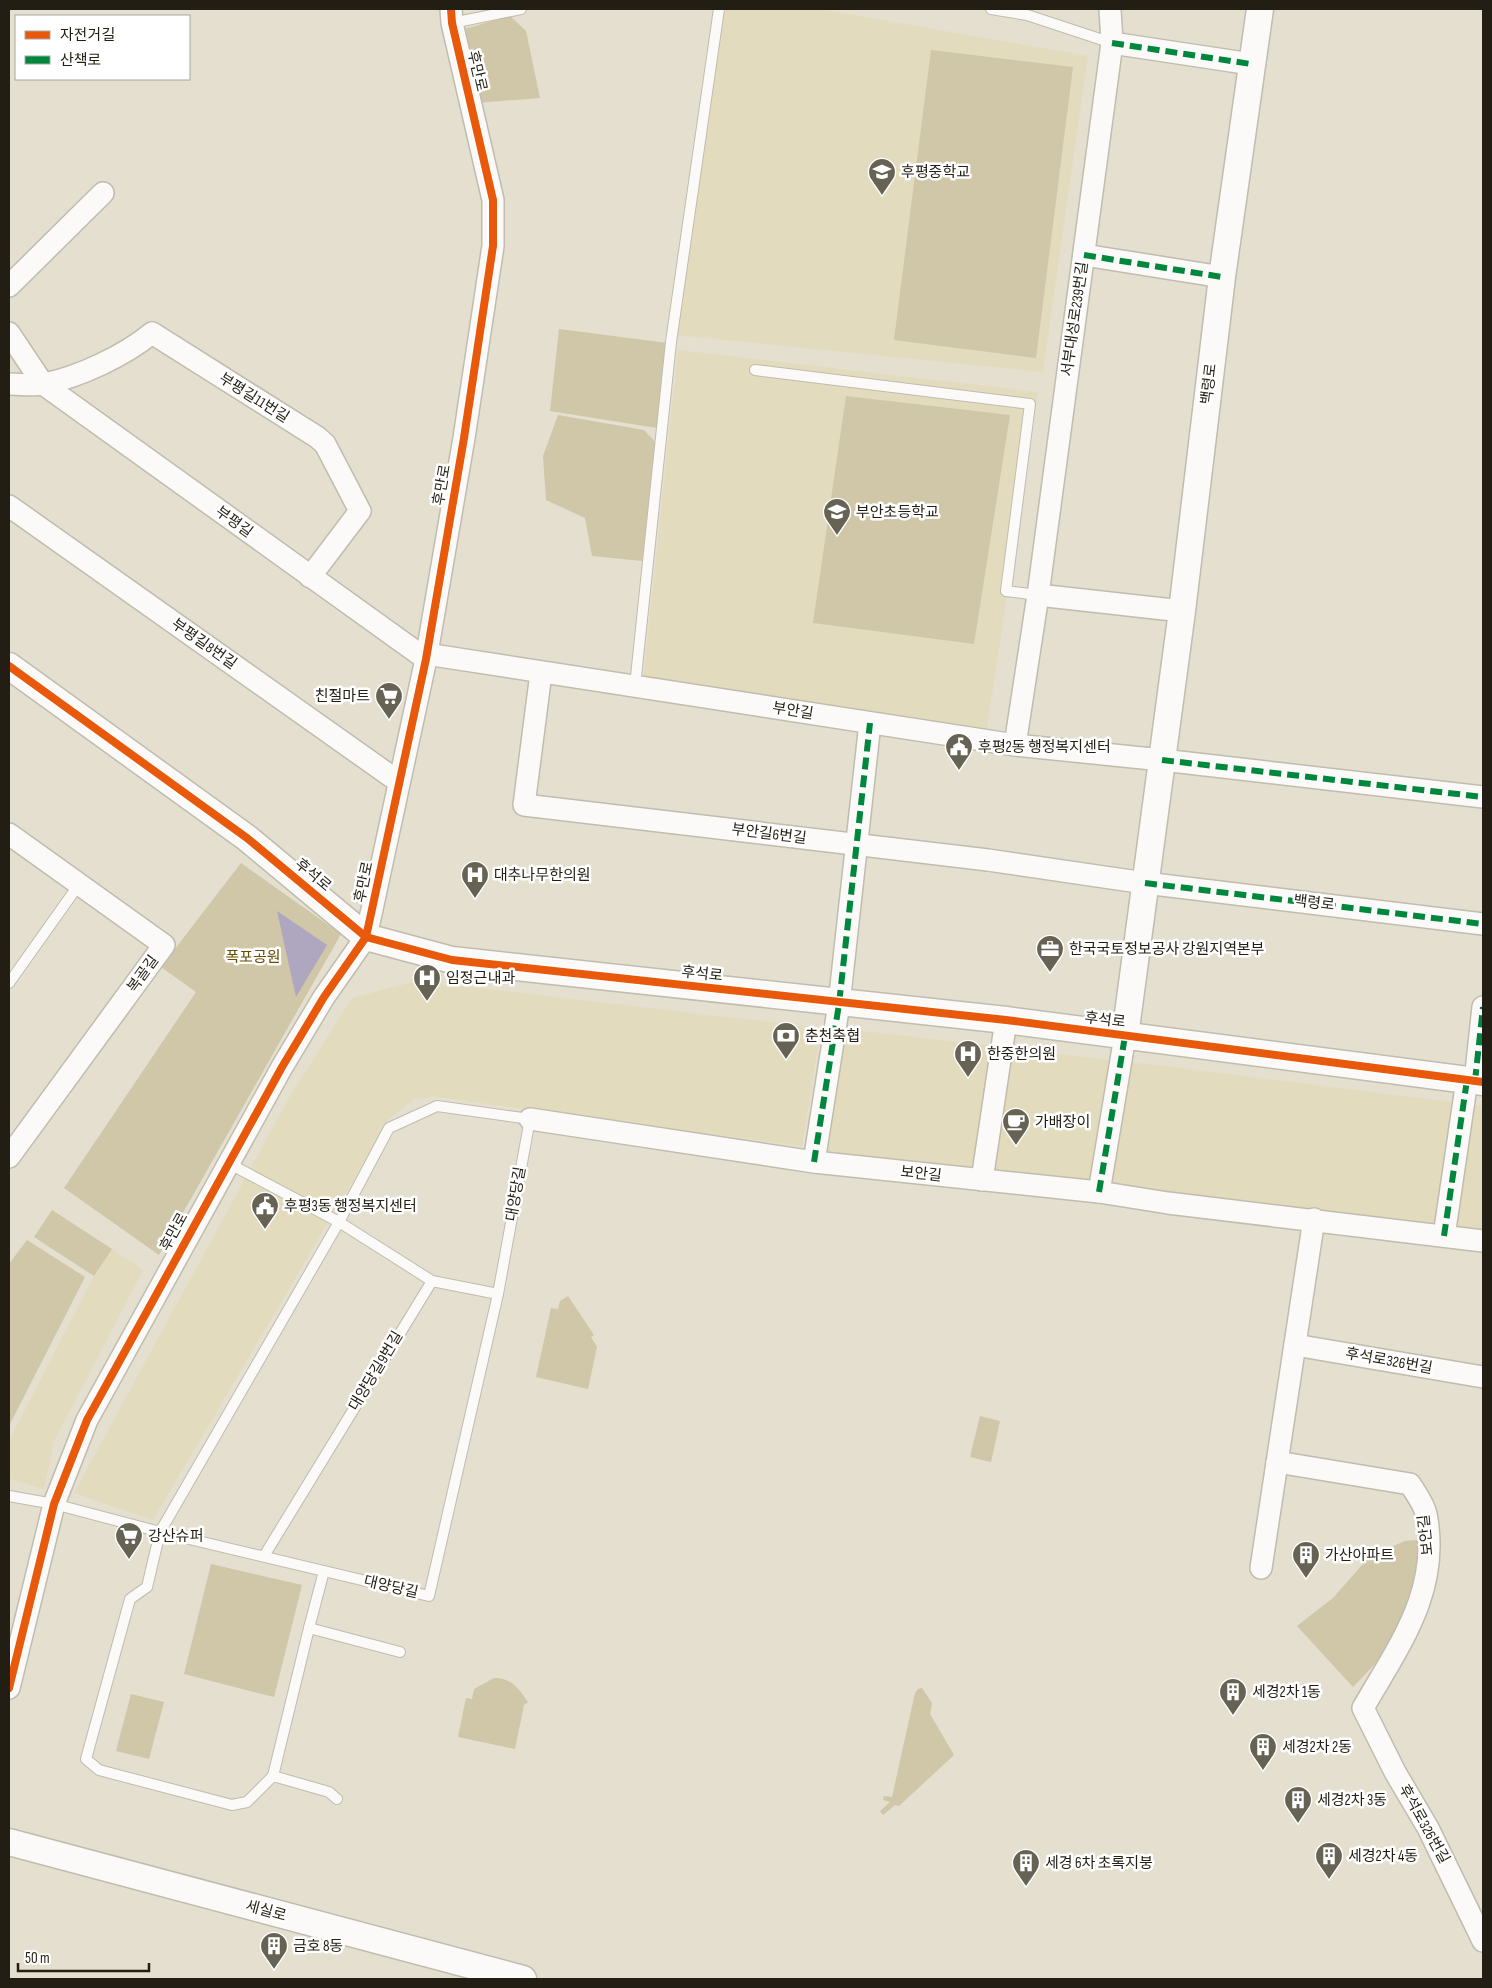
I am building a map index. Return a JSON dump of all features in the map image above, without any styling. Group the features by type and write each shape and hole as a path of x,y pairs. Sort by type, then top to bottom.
{"street":[{"name":"서부대성로239번길","path":"1015,745 1038,595 1112,43 1110,9"},
{"name":"백령로","path":"1125,1036 1182,611 1222,277 1260,9"},
{"name":"후만로","path":"9,1688 54,1504 87,1420 228,1163 324,998 366,938 426,657 464,438 493,246 493,200 452,16"},
{"path":"1112,43 1251,64"},
{"path":"9,286 104,193"},
{"path":"1084,255 1222,277"},
{"name":"부평길","path":"9,333 43,384 310,577 426,657"},
{"name":"부평길11번길","path":"43,384 93,368 138,344 152,333 317,437 325,444 360,511 310,577"},
{"path":"9,384 43,384"},
{"name":"부평길8번길","path":"9,506 399,782"},
{"path":"1038,595 1182,611"},
{"name":"부안길","path":"426,657 635,686 1015,745 1162,760"},
{"name":"후석로","path":"9,666 247,838 366,938 452,960 839,1004 1006,1020 1475,1081"},
{"name":"부안길6번길","path":"540,673 524,805 988,860 1145,883"},
{"path":"814,1162 839,1004 870,723"},
{"path":"1162,760 1483,797"},
{"name":"복골길","path":"9,834 80,883 164,945 9,1157"},
{"name":"백령로","path":"1145,883 1483,924"},
{"path":"1444,1236 1475,1081 1483,1007"},
{"path":"982,1180 1006,1020"},
{"path":"1099,1192 1125,1036"},
{"name":"보안길","path":"530,1119 814,1162 1099,1192 1168,1203 1483,1240"},
{"path":"1261,1568 1314,1219"},
{"name":"후석로326번길","path":"1295,1345 1483,1378"},
{"name":"보안길","path":"1277,1462 1410,1484 1426,1512 1430,1566 1415,1618 1363,1708"},
{"name":"후석로326번길","path":"1363,1708 1395,1772 1428,1828 1483,1941"},
{"name":"세실로","path":"9,1842 523,1979"}],"lane":[{"path":"452,16 521,9"},
{"path":"635,686 672,342 719,9"},
{"path":"992,9 1027,15 1112,43"},
{"path":"755,370 1030,404 1006,591 1038,595"},
{"path":"9,983 80,883"},
{"path":"324,1571 272,1776 247,1802 232,1804 99,1770 86,1758 130,1599 147,1587 160,1532 339,1222 389,1128 437,1106 530,1119"},
{"name":"대양당길","path":"9,1496 54,1504 160,1532 429,1596 498,1294 530,1119"},
{"path":"228,1163 339,1222 432,1281 498,1294"},
{"name":"대양당길9번길","path":"264,1556 432,1281"},
{"path":"309,1628 400,1652"},
{"path":"272,1776 329,1792 337,1799"}],"shaded area":[{"name":"후평중학교","path":"724,9 819,9 1088,56 1043,372 676,335"},
{"name":"부안초등학교","path":"678,350 1038,392 985,740 643,681"},
{"path":"277,911 327,945 296,997"},
{"path":"417,981 821,1028 802,1146 436,1097 414,1099 389,1119 153,1520 74,1493 290,1096 352,998"},
{"path":"845,1029 1189,1069 1483,1106 1483,1232 1168,1197 828,1152"},
{"path":"112,1249 143,1270 54,1441 44,1489 9,1479 9,1441 94,1276"}],"green space":[{"path":"510,16 526,31 540,98 476,103 461,30"},
{"path":"931,50 1073,67 1036,358 894,340"},
{"path":"559,329 668,343 657,428 550,411"},
{"path":"846,396 1010,415 974,644 813,623"},
{"path":"558,415 644,430 657,444 642,561 592,556 585,518 546,500 543,456"},
{"name":"폭포공원","path":"241,863 341,934 159,1255 64,1188 196,992 161,967"},
{"path":"52,1210 112,1249 94,1276 34,1237"},
{"path":"27,1240 85,1277 9,1426 9,1264"},
{"path":"568,1296 594,1335 591,1337 597,1347 588,1389 536,1377 551,1308 558,1309 560,1301"},
{"path":"980,1416 1000,1421 991,1462 970,1457"},
{"path":"1417,1540 1420,1567 1405,1617 1377,1662 1353,1687 1297,1626 1333,1598 1370,1556 1405,1541"},
{"path":"211,1564 302,1585 274,1697 184,1674"},
{"path":"494,1678 510,1682 518,1688 528,1702 524,1705 515,1749 458,1737 466,1698 472,1699 474,1689"},
{"path":"922,1688 932,1703 930,1714 954,1755 899,1806 895,1805 883,1815 880,1811 890,1802 883,1800 884,1796 892,1797 915,1693 918,1689"},
{"path":"131,1694 164,1702 149,1759 116,1751"}],"marked path":[{"path":"1112,43 1251,64"},
{"path":"1084,255 1222,277"},
{"path":"814,1162 839,1004 870,723"},
{"path":"1162,760 1483,797"},
{"path":"1145,883 1483,924"},
{"path":"1475,1081 1483,1007"},
{"path":"1099,1192 1125,1036"},
{"path":"1444,1236 1467,1080"}],"cycle path":[{"path":"9,1688 54,1504 87,1420 282,1067 324,997 366,937 426,659 464,438 493,246 493,200 452,23 451,9"},
{"path":"9,666 247,838 366,937 452,960 1006,1020 1483,1082"}],"place":[{"name":"후평중학교","path":"882,196"},
{"name":"부안초등학교","path":"837,536"},
{"name":"친절마트","path":"389,720"},
{"name":"후평2동 행정복지센터","path":"959,771"},
{"name":"대추나무한의원","path":"475,899"},
{"name":"한국국토정보공사 강원지역본부","path":"1050,973"},
{"name":"임정근내과","path":"427,1002"},
{"name":"춘천축협","path":"786,1060"},
{"name":"한중한의원","path":"968,1078"},
{"name":"가배장이","path":"1016,1146"},
{"name":"후평3동 행정복지센터","path":"265,1230"},
{"name":"강산슈퍼","path":"129,1560"},
{"name":"가산아파트","path":"1306,1579"},
{"name":"세경2차 1동","path":"1233,1716"},
{"name":"세경2차 2동","path":"1263,1771"},
{"name":"세경2차 3동","path":"1298,1824"},
{"name":"세경2차 4동","path":"1329,1880"},
{"name":"세경 6차 초록지붕","path":"1026,1887"},
{"name":"금호 8동","path":"274,1970"}]}
